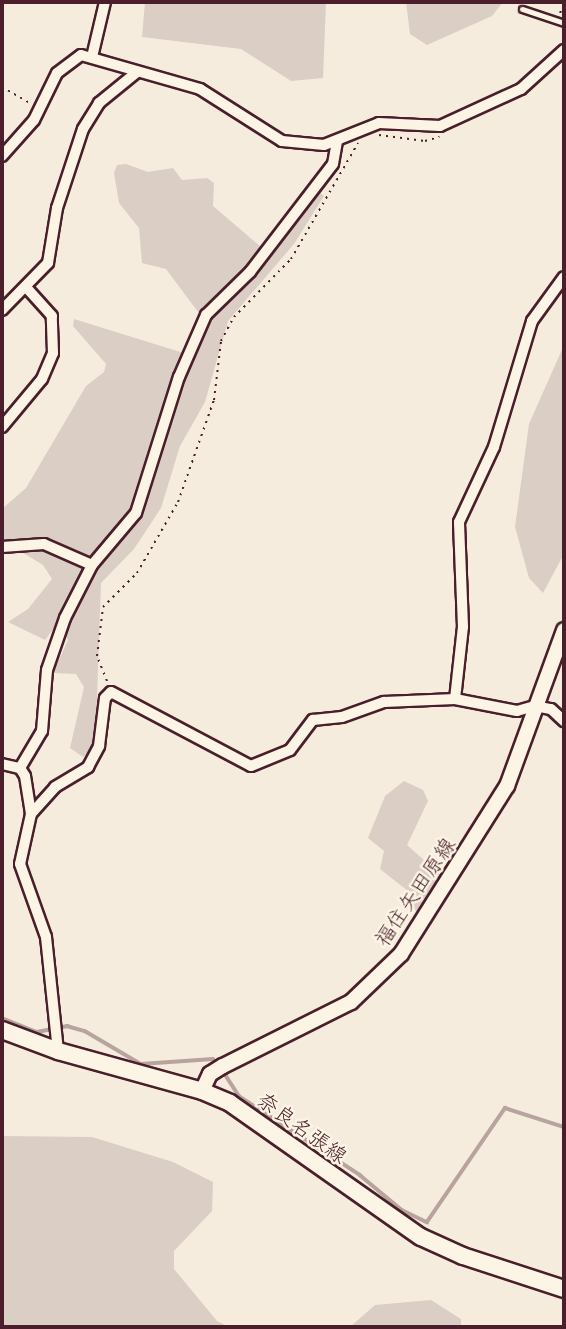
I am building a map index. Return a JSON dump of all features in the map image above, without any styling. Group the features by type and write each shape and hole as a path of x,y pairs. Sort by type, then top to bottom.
{"main road":[{"name":"福住矢田原線","path":"202,1091 220,1068 351,1002 393,963 493,813 564,630"},
{"name":"奈良名張線","path":"2,1030 58,1051 202,1091 259,1123 421,1237 463,1256 564,1289"}],"street":[{"path":"92,57 106,2"},
{"path":"2,156 34,120 57,73 73,57 92,57 200,89 282,141 324,145 379,123 440,126 521,89 564,50"},
{"path":"2,310 26,287 53,252 58,208 83,129 99,103 137,72"},
{"path":"20,768 42,731 47,670 65,618 92,565 136,513 179,377 211,305 250,272 333,164 337,141"},
{"path":"455,699 463,627 459,522 494,447 532,321 564,276"},
{"path":"2,427 42,379 53,354 52,316 26,287"},
{"path":"2,547 44,544 92,565"},
{"path":"31,814 55,787 88,767 99,746 105,698 111,692 251,766 290,750 313,720 342,717 384,702 455,699 517,711 535,706 551,709 564,721"},
{"path":"2,764 20,768 25,776 31,814 20,864 46,937 58,1051"}],"lane":[{"path":"522,9 562,22"}],"path":[{"path":"562,22 564,4"},
{"path":"2,86 38,108"},
{"path":"111,692 97,656 103,607 137,573 178,502 214,400 221,341 234,317 272,282 290,259 357,144 378,135 425,141 448,135"}],"shaded area":[{"path":"145,2 326,2 323,78 291,81 241,49 142,37"},
{"path":"406,2 503,2 492,16 427,45 410,34"},
{"path":"126,164 148,172 173,168 182,180 207,178 214,183 213,206 267,252 317,190 324,196 294,244 228,321 205,402 180,446 161,508 134,549 101,583 96,725 92,749 83,757 70,748 84,687 76,674 53,673 68,640 65,633 55,627 45,640 8,622 28,609 52,579 43,565 2,540 2,509 26,488 86,386 104,372 106,364 73,326 74,319 190,355 207,324 166,269 142,263 139,228 119,203 114,173 117,165"},
{"path":"564,345 564,554 543,593 529,578 515,527 529,424"},
{"path":"404,781 423,790 428,801 407,845 443,877 418,917 408,891 380,869 384,851 368,838 385,796"},
{"path":"2,1136 92,1137 173,1162 213,1182 212,1211 174,1251 174,1269 217,1321 229,1327 2,1327"},
{"path":"431,1300 461,1319 461,1327 350,1327 375,1305"}],"waterway":[{"path":"2,1018 37,1032 67,1026 85,1031 141,1064 213,1059 218,1066"},
{"path":"223,1071 239,1096 360,1175 402,1210 427,1222 505,1108 564,1127"}]}
